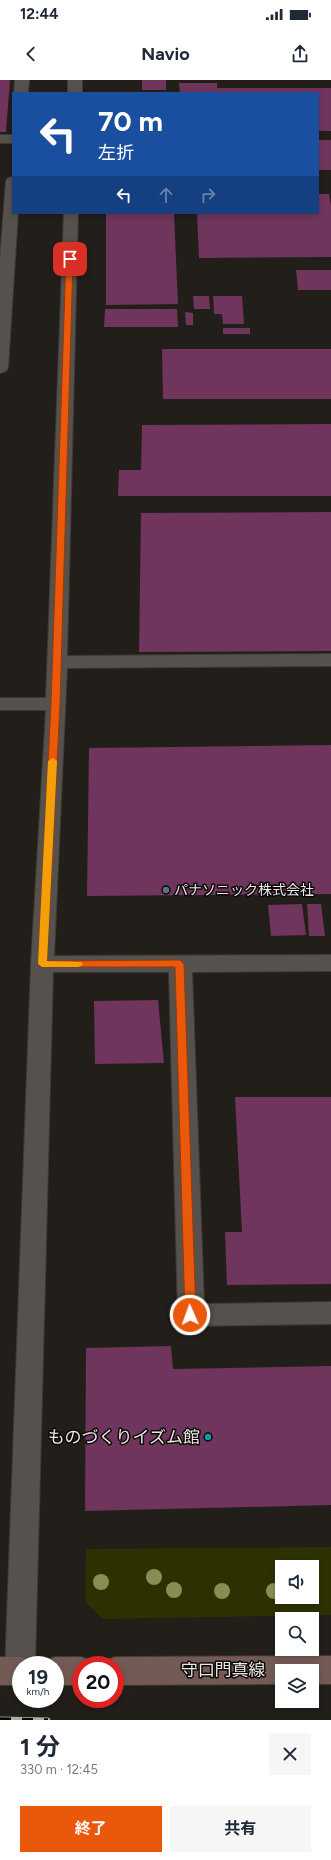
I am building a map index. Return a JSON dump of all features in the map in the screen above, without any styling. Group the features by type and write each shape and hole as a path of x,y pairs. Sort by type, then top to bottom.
{"main road":[{"name":"守口門真線","path":"124,1671 331,1670"}],"lane":[{"path":"21,92 22,80"},
{"path":"75,80 75,92"},
{"path":"0,139 12,139"},
{"path":"0,368 5,202 12,184"},
{"path":"15,1656 42,964 56,704 71,214"},
{"path":"57,662 331,660"},
{"path":"0,704 56,704"},
{"path":"42,964 331,963"},
{"path":"180,964 190,1315 331,1313"}],"green space":[{"path":"331,1547 331,1615 319,1615 319,1612 275,1612 275,1616 103,1619 85,1602 86,1549"}],"building":[{"path":"0,80 10,80 6,132 0,132"},
{"path":"142,80 166,80 166,90 142,90"},
{"path":"179,83 217,83 217,88 331,88 331,131 319,131 319,92 180,92"},
{"path":"319,140 331,140 331,170 319,170"},
{"path":"319,194 329,194 331,206 331,257 199,258 197,214 319,214"},
{"path":"106,214 174,214 178,304 106,305"},
{"path":"296,270 331,270 331,290 298,290"},
{"path":"193,296 209,296 210,309 194,309"},
{"path":"213,296 242,296 244,324 223,324 222,314 214,314"},
{"path":"105,309 177,309 178,327 104,327"},
{"path":"185,312 193,313 193,325 186,325"},
{"path":"223,328 250,328 250,334 223,334"},
{"path":"162,349 331,349 331,399 163,399"},
{"path":"331,424 331,496 118,496 119,470 141,470 142,425"},
{"path":"331,512 331,651 139,652 141,513"},
{"path":"331,745 331,894 87,896 89,748"},
{"path":"302,904 306,935 271,936 268,905"},
{"path":"307,904 321,904 325,936 309,936"},
{"path":"158,1000 164,1063 95,1064 94,1001"},
{"path":"235,1097 331,1097 331,1284 227,1285 225,1232 242,1232"},
{"name":"ものづくりイズム館","path":"171,1346 173,1369 331,1366 331,1505 85,1511 86,1348"}],"railway":[{"path":"0,1719 48,1720"}],"slow traffic":[{"path":"53,761 42,964 78,964"}],"place":[{"name":"パナソニック株式会社","path":"166,890"},
{"name":"ものづくりイズム館","path":"208,1437"}],"route":[{"path":"70,259 56,704 42,964 180,964 190,1315"}]}
